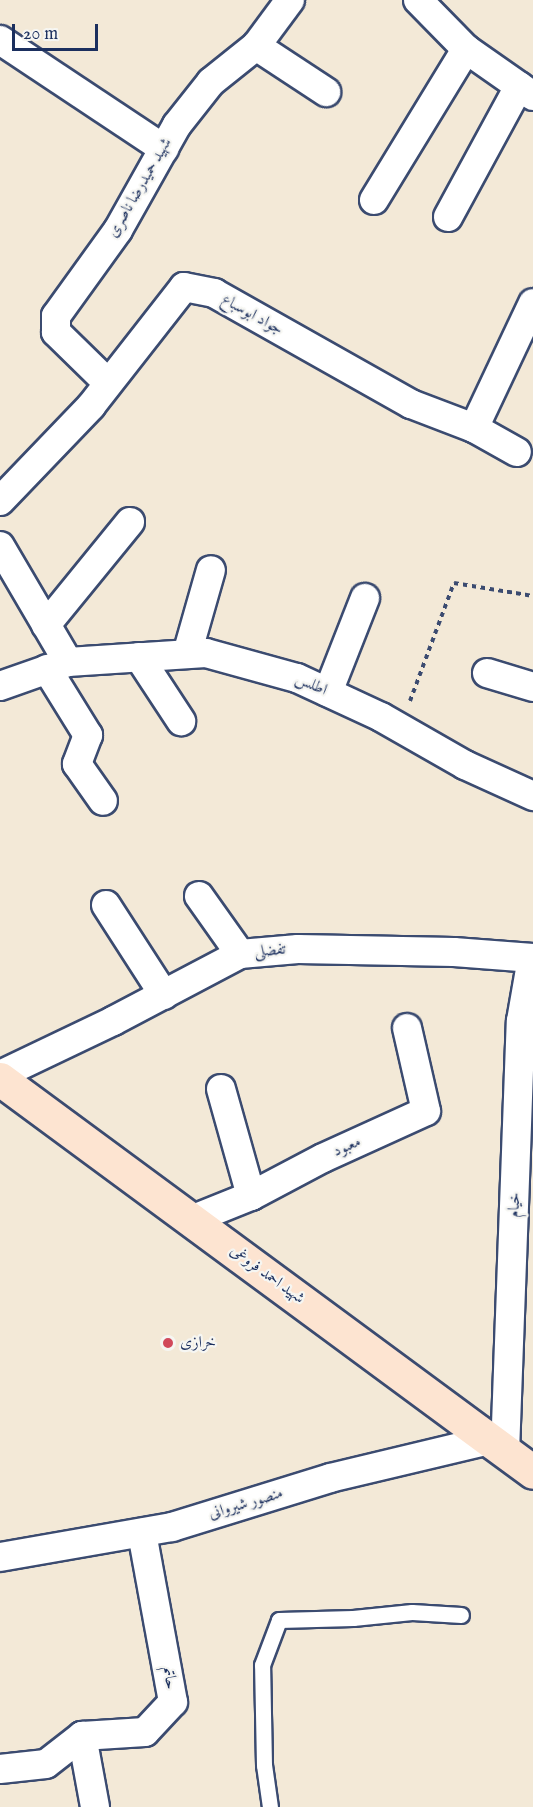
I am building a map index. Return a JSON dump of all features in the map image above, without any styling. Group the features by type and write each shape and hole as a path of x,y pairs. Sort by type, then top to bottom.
{"main road":[{"name":"شهید احمد فروغی","path":"1,1080 533,1472"}],"street":[{"name":"شهید حمیدرضا ناصری","path":"108,383 56,332 55,322 118,230 177,125 211,82 256,46 290,0"},
{"path":"418,0 466,49 526,91 448,217"},
{"path":"0,40 164,149"},
{"path":"256,46 326,92"},
{"path":"374,200 466,49"},
{"name":"جواد ابوسباع","path":"0,501 91,406 184,287 213,293 411,404 474,428 517,452"},
{"path":"474,428 533,303"},
{"path":"46,625 130,522"},
{"path":"0,546 46,625 58,666 88,735 77,764 103,801"},
{"path":"187,654 211,570"},
{"path":"328,692 365,598"},
{"name":"اطلس","path":"0,686 58,666 139,657 206,653 256,665 328,692 400,727 465,765 533,796"},
{"path":"139,657 181,721"},
{"path":"487,673 533,687"},
{"path":"199,896 240,954"},
{"path":"106,905 164,995"},
{"name":"تفضلی","path":"1,1080 240,954 310,949 454,952 532,958"},
{"name":"خیام","path":"497,1446 525,1186 521,1021 532,958"},
{"name":"معبود","path":"191,1220 251,1197 323,1158 426,1111 407,1029"},
{"path":"221,1089 251,1197"},
{"name":"منصور شیروانی","path":"0,1557 142,1533 330,1478 497,1446"},
{"name":"حاتم","path":"82,1736 146,1732 172,1702 142,1533"},
{"path":"0,1769 46,1764 82,1736 95,1807"}],"lane":[{"path":"270,1807 264,1765 262,1665 279,1620 353,1618 412,1612 461,1616"}],"path":[{"path":"400,727 454,584 533,596"}],"place":[{"name":"خرازی","path":"168,1343"}]}
